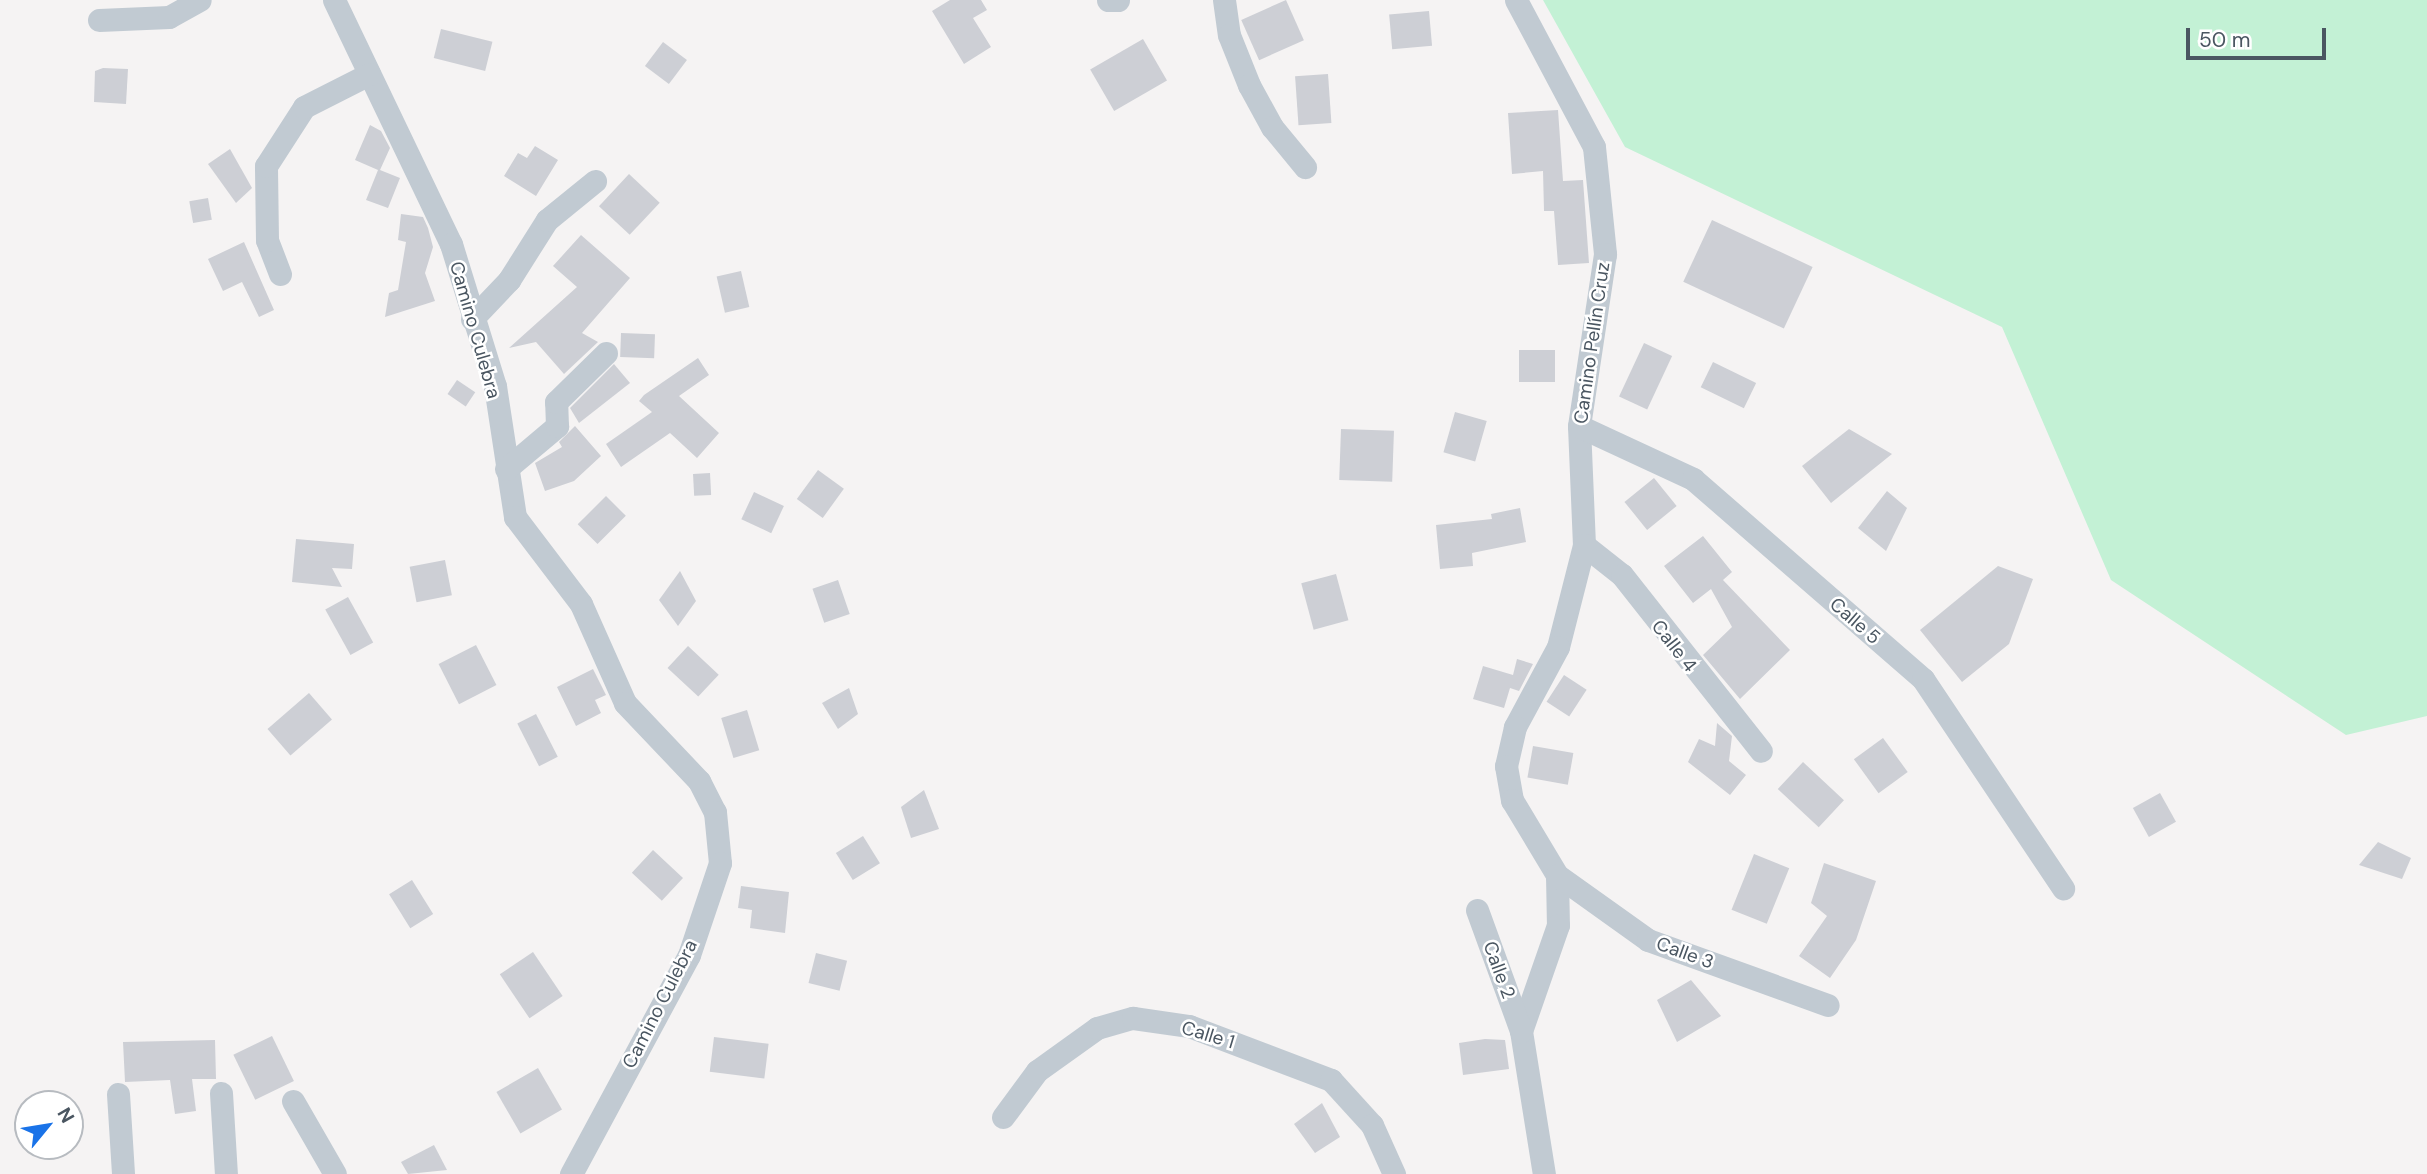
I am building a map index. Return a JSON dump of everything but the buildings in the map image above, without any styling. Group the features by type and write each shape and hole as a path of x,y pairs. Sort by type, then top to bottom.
{"street":[{"path":"99,20 169,17 200,0"},
{"name":"Camino Culebra","path":"334,0 451,244 472,319 495,386 515,517 581,604 625,703 699,781 715,812 720,863 689,955 571,1174"},
{"path":"1108,0 1118,0"},
{"path":"1224,0 1229,35 1249,85 1272,127 1305,167"},
{"name":"Camino Pellín Cruz","path":"1516,0 1571,93 1598,169 1605,254 1579,425 1584,545 1558,647 1515,727 1506,766 1512,800 1557,875 1558,925 1521,1031 1544,1174"},
{"path":"280,274 267,240 266,166 304,107 369,74"},
{"path":"472,319 509,279 547,220 595,181"},
{"path":"506,469 557,426 556,402 606,354"},
{"name":"Calle 5","path":"1579,425 1693,479 1923,679 2063,888"},
{"name":"Calle 4","path":"1584,545 1622,575 1678,654 1761,751"},
{"name":"Calle 3","path":"1557,875 1648,940 1828,1005"},
{"name":"Calle 2","path":"1477,910 1521,1031"},
{"name":"Calle 1","path":"1003,1116 1037,1071 1097,1028 1133,1018 1189,1027 1331,1080 1372,1125 1394,1174"},
{"path":"221,1093 226,1174"},
{"path":"118,1094 123,1174"},
{"path":"293,1101 335,1174"}],"green space":[{"path":"1543,0 2427,0 2427,716 2346,735 2111,580 2002,327 1625,147"}]}
